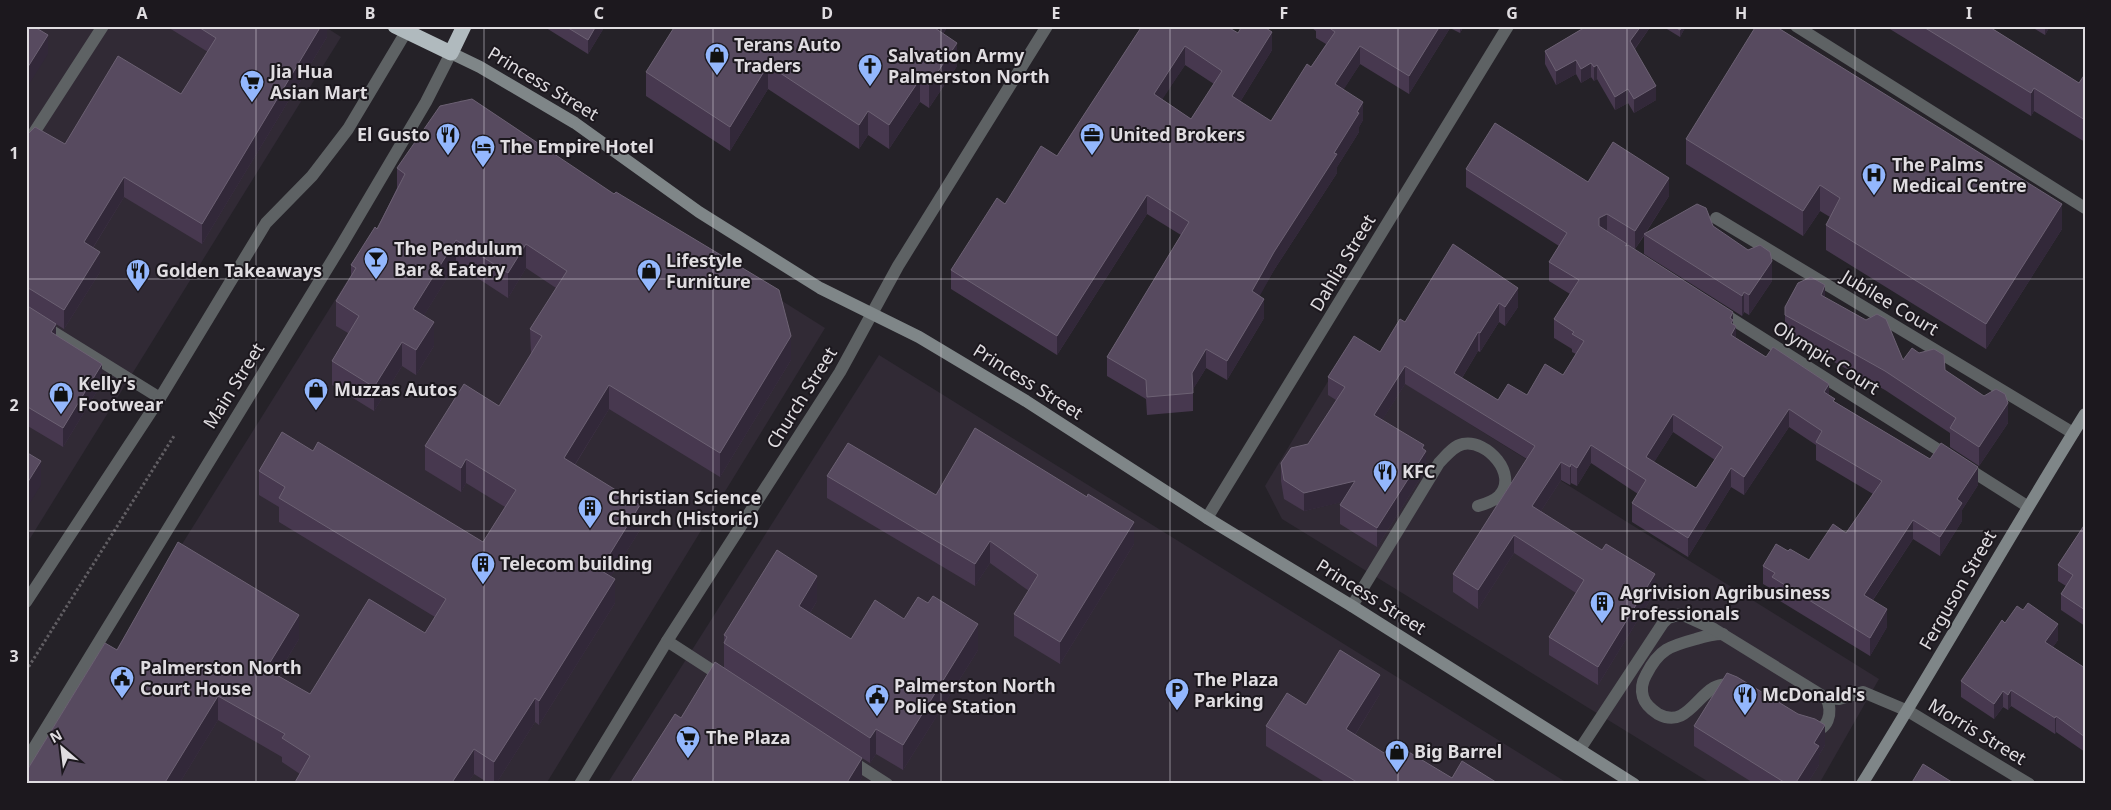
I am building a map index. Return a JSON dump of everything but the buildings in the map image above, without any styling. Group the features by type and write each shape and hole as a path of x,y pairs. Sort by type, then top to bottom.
{"highway":[{"name":"Main Street","path":"451,53 464,26"},
{"name":"Princess Street","path":"404,28 451,53"}],"main road":[{"name":"Princess Street","path":"451,53 480,67 575,123 699,212 820,288 919,336 1026,401 1207,518 1352,606 1634,784"},
{"name":"Ferguson Street","path":"1862,784 1908,710 2027,506 2085,414"}],"street":[{"path":"26,145 103,26"},
{"name":"Church Street","path":"580,784 840,372 898,266 1047,26"},
{"name":"Dahlia Street","path":"1207,518 1508,26"},
{"path":"1796,26 2085,208"},
{"path":"26,602 160,398 266,223 312,176 348,129 404,28"},
{"name":"Main Street","path":"26,761 341,246 426,102 451,53"},
{"name":"Jubilee Court","path":"1716,218 2073,433"},
{"name":"Olympic Court","path":"1706,303 2027,506"},
{"path":"26,315 160,398"},
{"path":"1352,606 1439,463 1457,446 1473,443 1493,455 1502,466 1505,475 1505,487 1499,496 1478,506"},
{"path":"1580,749 1663,623 1668,618 1681,614 1723,634 1828,702 1827,723 1818,730 1808,730 1796,723"},
{"path":"1723,634 1672,646 1660,654 1645,677 1642,687 1643,699 1657,713 1669,718 1680,716 1690,711 1709,690 1723,684 1730,684 1748,693"},
{"path":"668,642 736,686"},
{"name":"Morris Street","path":"1828,702 1863,692 1908,710 2028,784"},
{"path":"837,751 887,784"}],"path":[{"path":"26,671 174,436"}],"shaded area":[{"path":"26,26 324,26 341,37 26,545"},
{"path":"461,99 825,328 546,784 37,784 105,667"},
{"path":"1348,348 1879,679 1819,784 1712,784 1282,519 1265,486"},
{"path":"879,355 1569,784 607,784"}],"place":[{"name":"Terans Auto Traders","path":"717,76"},
{"name":"Salvation Army Palmerston North","path":"870,87"},
{"name":"Jia Hua Asian Mart","path":"252,103"},
{"name":"El Gusto","path":"448,156"},
{"name":"United Brokers","path":"1092,156"},
{"name":"The Empire Hotel","path":"483,168"},
{"name":"The Palms Medical Centre","path":"1874,196"},
{"name":"The Pendulum Bar & Eatery","path":"376,280"},
{"name":"Golden Takeaways","path":"138,292"},
{"name":"Lifestyle Furniture","path":"649,292"},
{"name":"Muzzas Autos","path":"316,411"},
{"name":"Kelly's Footwear","path":"61,415"},
{"name":"KFC","path":"1385,493"},
{"name":"Christian Science Church (Historic)","path":"590,529"},
{"name":"Telecom building","path":"483,585"},
{"name":"Agrivision Agribusiness Professionals","path":"1602,624"},
{"name":"Palmerston North Court House","path":"122,699"},
{"name":"The Plaza Parking","path":"1177,711"},
{"name":"McDonald's","path":"1745,716"},
{"name":"Palmerston North Police Station","path":"877,717"},
{"name":"The Plaza","path":"688,759"},
{"name":"Big Barrel","path":"1397,773"}]}
